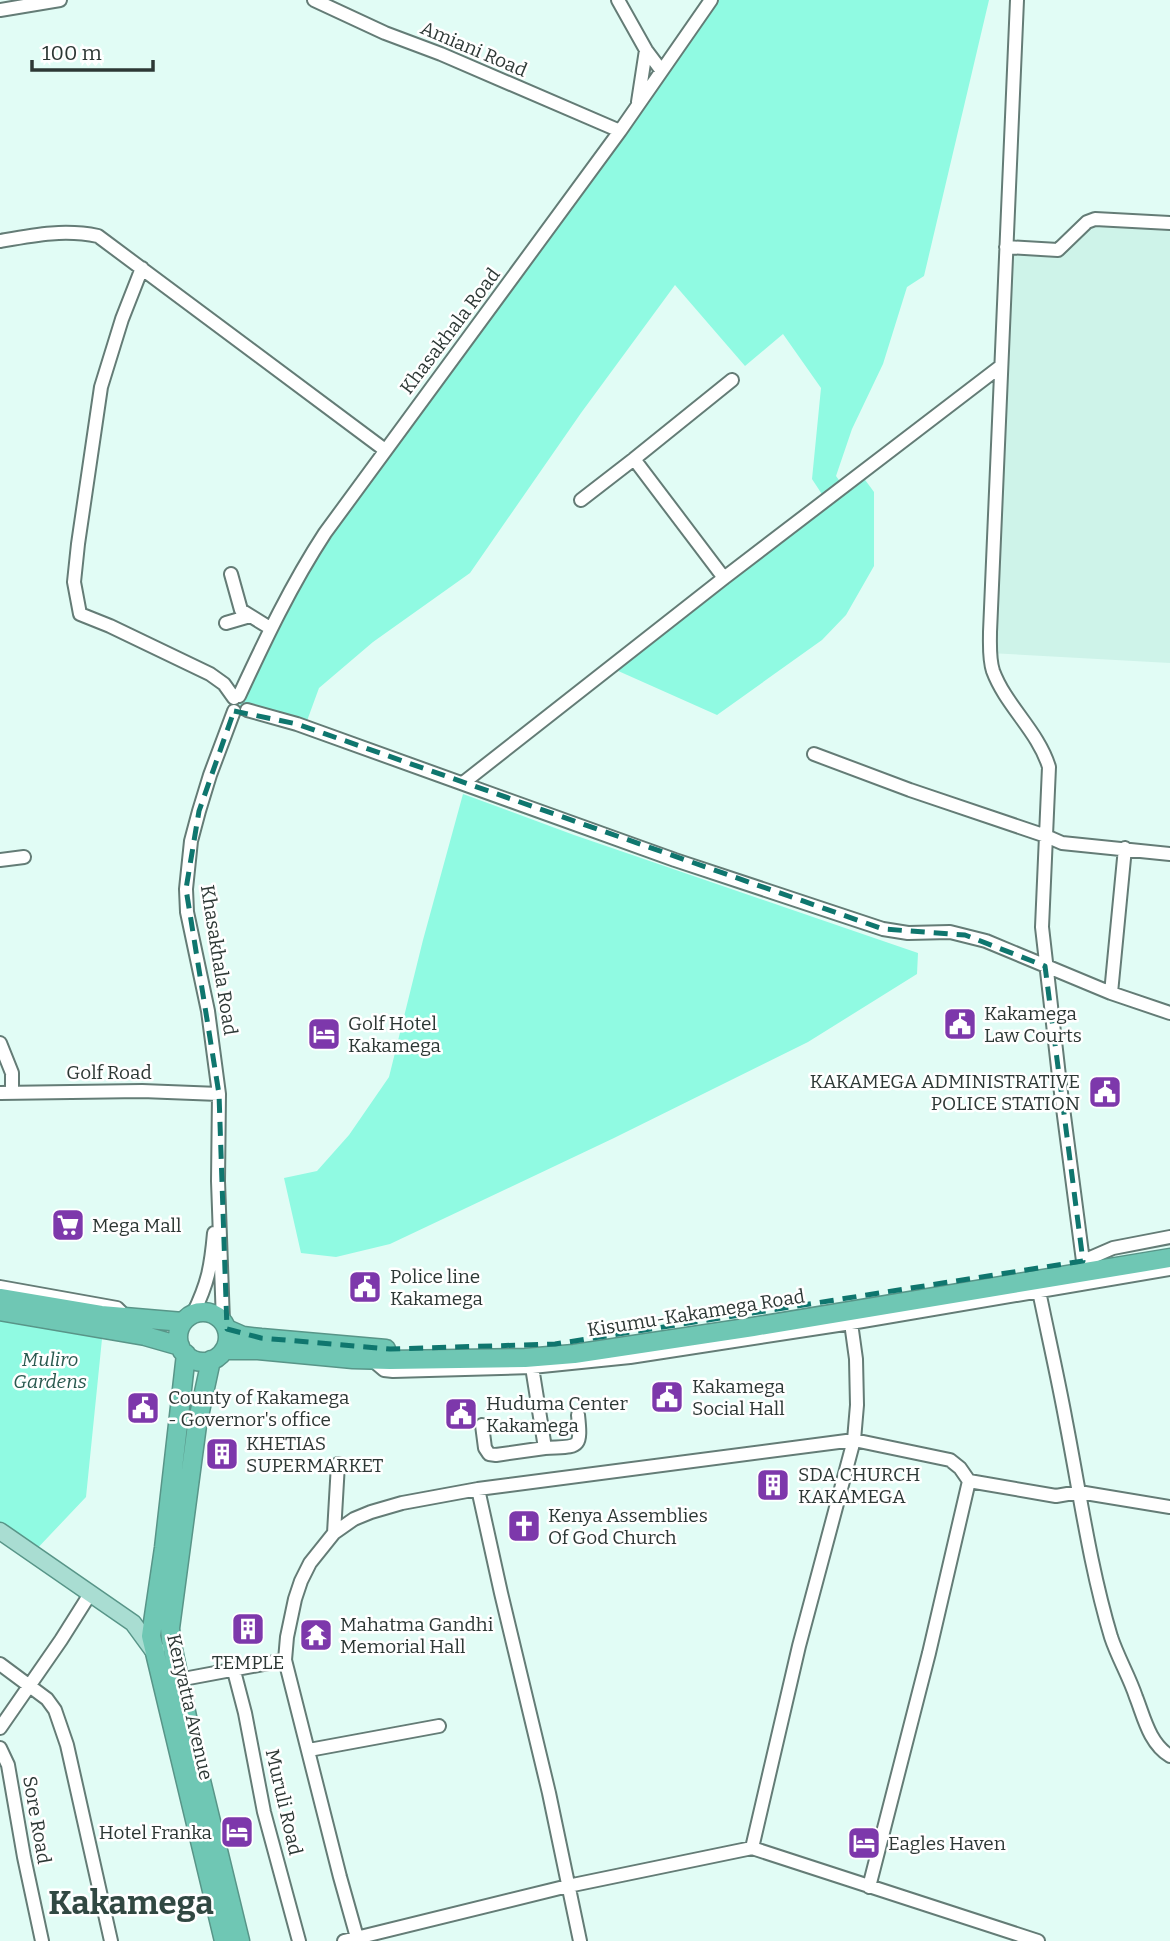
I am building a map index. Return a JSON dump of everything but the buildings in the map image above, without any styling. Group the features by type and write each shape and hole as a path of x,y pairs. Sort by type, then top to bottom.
{"highway":[{"name":"Kisumu-Kakamega Road","path":"225,1326 243,1336 390,1349 555,1344 740,1319 1170,1247"},
{"name":"Kisumu-Kakamega Road","path":"217,1355 258,1350 371,1359 513,1358 574,1354 1170,1258"},
{"path":"0,1298 129,1318 188,1318 209,1313 217,1316 225,1326 228,1337 217,1355 197,1361 183,1350 145,1336 0,1311"},
{"path":"183,1350 179,1334 188,1318"},
{"name":"Kenyatta Avenue","path":"183,1350 188,1424 170,1628 188,1761"},
{"name":"Kenyatta Avenue","path":"217,1355 188,1424 164,1548 151,1636 152,1648 188,1761 208,1842 240,1941"},
{"name":"Kenyatta Avenue","path":"208,1842 224,1941"}],"main road":[{"path":"0,1531 133,1623 152,1648 172,1651"},
{"path":"133,1623 152,1623 170,1628"}],"street":[{"path":"0,10 60,0"},
{"name":"Amiani Road","path":"314,0 385,33 441,54 620,131"},
{"path":"618,0 646,50 661,70"},
{"name":"Khasakhala Road","path":"219,1181 219,1094 208,1011 187,912 186,889 193,831 210,775 238,704 270,628 312,553 620,131 711,0"},
{"path":"1017,0 990,632 991,662 1002,688 1029,727 1049,767 1042,927 1083,1261 1113,1248 1170,1237"},
{"path":"638,104 646,50"},
{"path":"1006,247 1058,250 1087,222 1095,219 1170,223"},
{"path":"0,241 48,232 77,232 98,236 385,450"},
{"path":"142,268 122,319 101,387 74,582 80,614 210,674 223,684 238,704 463,782 675,860 883,929 908,933 950,932 986,941 1111,993 1170,1013"},
{"path":"463,782 1001,366"},
{"path":"582,500 732,380"},
{"path":"634,459 724,578"},
{"path":"231,574 242,610 270,628"},
{"path":"226,623 250,616"},
{"path":"814,754 1062,843 1170,854"},
{"path":"1111,993 1125,848"},
{"path":"0,860 24,857"},
{"path":"0,1043 12,1073 6,1093"},
{"name":"Golf Road","path":"6,1093 142,1091 219,1094"},
{"path":"188,1318 205,1288 211,1266 219,1181"},
{"path":"219,1181 225,1326"},
{"path":"371,1359 384,1370 393,1371 532,1367 630,1357 1170,1269"},
{"path":"0,1287 117,1308 129,1318"},
{"path":"1039,1291 1096,1582 1118,1656 1149,1731 1159,1747 1170,1756"},
{"path":"752,1848 799,1646 854,1440 857,1405 856,1359 851,1323"},
{"path":"768,1324 790,1332"},
{"path":"532,1367 545,1448"},
{"path":"482,1425 485,1448 489,1454 496,1455 575,1446 579,1443 580,1435 578,1415"},
{"path":"1038,1941 752,1848 568,1886 353,1940 340,1877 285,1660 287,1637 301,1581 310,1563 334,1534 354,1519 402,1503 478,1489 854,1440 950,1460 969,1481 1056,1496 1079,1492 1170,1507"},
{"path":"334,1534 338,1464"},
{"path":"869,1886 929,1653 969,1481"},
{"path":"478,1489 500,1593 549,1793 580,1941"},
{"path":"0,1728 90,1594"},
{"path":"178,1680 285,1660"},
{"path":"0,1664 47,1699 55,1710 67,1745 111,1941"},
{"name":"Muruli Road","path":"234,1671 264,1812 299,1941"},
{"path":"309,1750 439,1726"},
{"name":"Sore Road","path":"0,1748 8,1765 42,1941"}],"highlighted area":[{"path":"234,711 297,724 883,929 965,935 1045,966 1083,1261 555,1344 390,1349 261,1338 227,1329 219,1094 186,889 199,811"}],"shaded area":[{"path":"1088,223 1170,224 1170,663 989,653 1006,248 1053,251"}],"green space":[{"path":"714,0 989,0 924,276 907,287 883,364 852,429 836,476 844,487 860,473 874,492 874,566 846,615 822,640 717,715 616,670 829,505 812,479 821,388 783,334 745,366 675,285 581,413 470,573 373,642 319,688 304,729 239,705 277,622 302,579 388,451 666,77"},
{"path":"463,794 918,953 917,974 808,1042 390,1244 336,1257 301,1253 284,1178 317,1171 349,1135 389,1077"},
{"name":"Muliro Gardens","path":"0,1311 103,1329 86,1497 32,1554 0,1532"}],"place":[{"name":"Kakamega Law Courts","path":"960,1024"},
{"name":"Golf Hotel Kakamega","path":"324,1034"},
{"name":"KAKAMEGA ADMINISTRATIVE POLICE STATION","path":"1105,1092"},
{"name":"Mega Mall","path":"68,1225"},
{"name":"Police line Kakamega","path":"365,1287"},
{"name":"Kakamega Social Hall","path":"667,1397"},
{"name":"County of Kakamega - Governor's office","path":"143,1408"},
{"name":"Huduma Center Kakamega","path":"461,1414"},
{"name":"KHETIAS SUPERMARKET","path":"222,1454"},
{"name":"SDA CHURCH KAKAMEGA","path":"773,1485"},
{"name":"Kenya Assemblies Of God Church","path":"524,1526"},
{"name":"TEMPLE","path":"248,1629"},
{"name":"Mahatma Gandhi Memorial Hall","path":"316,1635"},
{"name":"Hotel Franka","path":"237,1832"},
{"name":"Eagles Haven","path":"864,1843"}],"district":[{"name":"Kakamega","path":"131,1903"}]}
